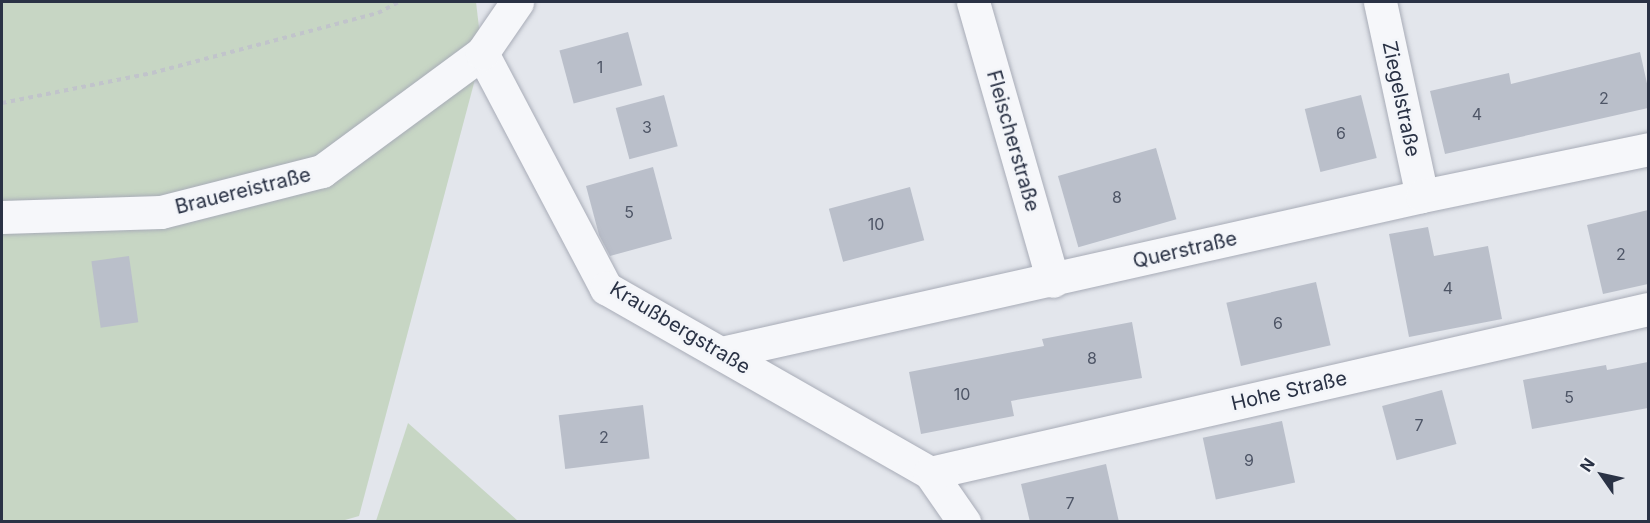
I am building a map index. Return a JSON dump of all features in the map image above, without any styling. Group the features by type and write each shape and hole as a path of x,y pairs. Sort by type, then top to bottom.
{"street":[{"name":"Brauereistraße","path":"2,217 161,212 322,171 482,53 517,2"},
{"name":"Fleischerstraße","path":"973,2 1053,281"},
{"name":"Ziegelstraße","path":"1380,2 1422,196"},
{"name":"Kraußbergstraße","path":"482,53 606,288 930,473 964,522"},
{"name":"Querstraße","path":"721,353 1053,281 1422,196 1648,149"},
{"name":"Hohe Straße","path":"930,473 1648,309"}],"path":[{"path":"2,104 152,73 378,13 399,2"}],"green space":[{"path":"2,2 476,2 482,53 359,516 338,522 2,521"},
{"path":"408,423 518,521 376,521"}],"building":[{"path":"628,32 642,85 574,104 559,50"},
{"path":"1640,52 1648,88 1648,108 1445,154 1430,91 1509,73 1511,84"},
{"path":"664,95 678,146 629,159 616,108"},
{"path":"1361,95 1377,158 1320,172 1305,109"},
{"path":"1156,148 1176,219 1078,247 1058,176"},
{"path":"653,167 672,239 610,256 599,235 586,186"},
{"path":"910,187 924,240 843,262 829,209"},
{"path":"1648,210 1648,284 1603,294 1587,225"},
{"path":"1428,227 1434,256 1488,246 1502,319 1409,337 1389,234"},
{"path":"129,256 138,322 101,328 91,261"},
{"path":"1316,282 1331,345 1241,366 1226,303"},
{"path":"1132,322 1142,378 1011,401 1014,416 921,434 909,372 1044,346 1042,339"},
{"path":"1648,362 1648,408 1532,429 1523,380 1606,365 1607,370"},
{"path":"1442,390 1456,444 1397,460 1382,406"},
{"path":"643,405 650,459 565,469 559,415"},
{"path":"1282,421 1295,483 1216,499 1203,438"},
{"path":"1106,464 1119,522 1030,522 1021,484"}]}
